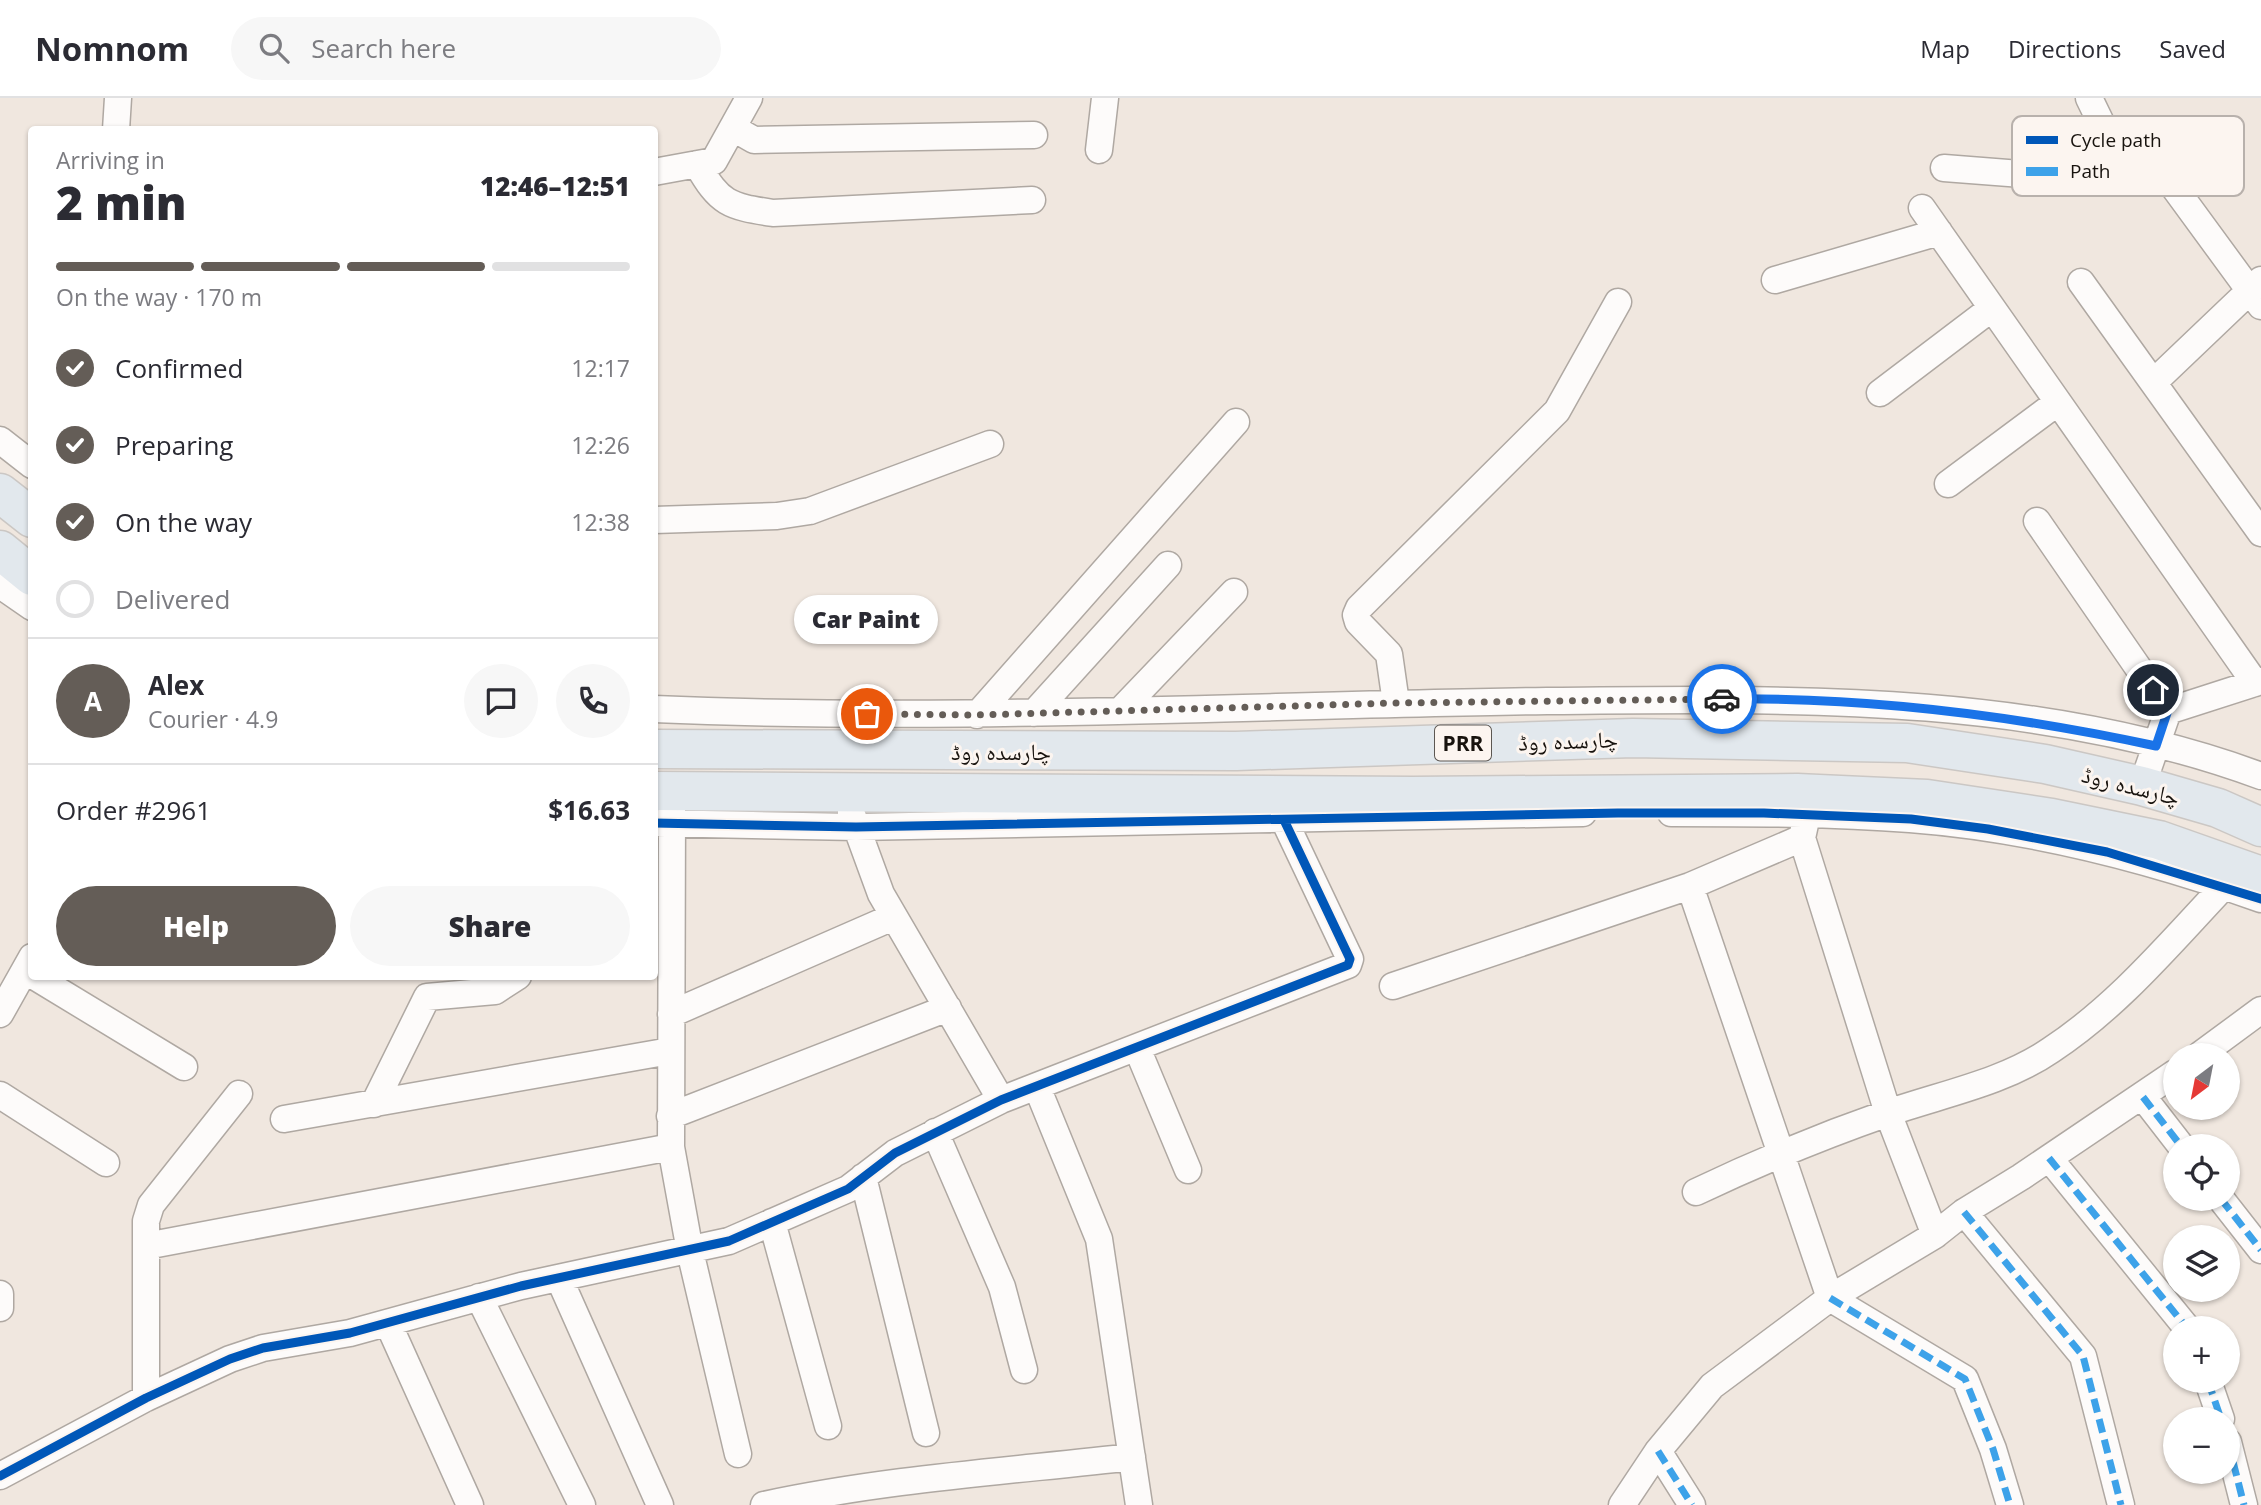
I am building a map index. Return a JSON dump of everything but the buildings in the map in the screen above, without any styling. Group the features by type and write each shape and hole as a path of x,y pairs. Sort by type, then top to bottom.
{"highway":[{"path":"0,493 28,515"},
{"path":"0,550 28,573"},
{"name":"چارسدہ روڈ","path":"658,749 1163,751 1633,738 1907,743 2045,764 2142,786 2218,808 2261,827"},
{"path":"1163,751 1163,794"},
{"name":"چارسدہ روڈ","path":"663,808 850,811 1163,794 1413,796 1797,793 1927,799 2052,818 2159,840 2261,876"}],"street":[{"path":"116,126 118,98"},
{"path":"658,171 713,161 749,98"},
{"path":"1099,150 1105,98"},
{"path":"2089,98 2098,116"},
{"path":"733,128 754,140 1034,135"},
{"path":"697,164 714,193 737,207 772,213 1032,200"},
{"path":"1944,168 2012,173"},
{"path":"2154,382 2257,292 2182,196"},
{"path":"1922,208 2258,682 2168,710"},
{"path":"1775,280 1939,232"},
{"path":"2081,282 2261,533"},
{"path":"1396,703 1389,654 1358,622 1359,608 1557,411 1618,302"},
{"path":"1880,393 1992,308"},
{"path":"1948,484 2058,402"},
{"path":"976,715 1236,422"},
{"path":"0,440 28,462"},
{"path":"658,520 777,516 810,511 990,443"},
{"path":"2037,521 2168,710"},
{"path":"1034,713 1168,565"},
{"path":"0,586 28,604"},
{"path":"1121,710 1234,592"},
{"path":"658,709 976,715 1396,703 1769,699 1888,705 2023,719 2156,746 2261,776"},
{"path":"2142,786 2168,710"},
{"path":"663,808 663,954 671,1014 671,1147 690,1251 738,1454"},
{"path":"1001,1100 881,894 850,811 1284,820 1618,813 1804,827 1910,819 1988,829 2107,852 2261,899"},
{"path":"0,1476 146,1398 230,1359 262,1348 350,1334 479,1297 729,1241 848,1188 895,1153 1001,1100 1348,965 1350,959 1284,820"},
{"path":"1393,986 1690,886 1804,827"},
{"path":"1804,827 1888,1113 1935,1235"},
{"path":"1690,886 1778,1153 1830,1298 1965,1379 1993,1449 2010,1505"},
{"path":"1696,1192 1778,1153 1997,1077 2049,1052 2086,1025 2131,985 2224,886"},
{"path":"671,1014 894,917"},
{"path":"0,1014 28,973"},
{"path":"46,980 184,1067"},
{"path":"374,1104 427,997 495,990 511,980"},
{"path":"670,1116 948,1007"},
{"path":"2216,1043 2261,1010"},
{"path":"1137,1048 1188,1170"},
{"path":"284,1119 670,1051"},
{"path":"1622,1505 1658,1451 1712,1386 1830,1298 1935,1235 1964,1212 2163,1082"},
{"path":"1037,1087 1098,1239 1139,1505"},
{"path":"146,1398 146,1221 151,1205 239,1094"},
{"path":"0,1095 106,1163"},
{"path":"2143,1097 2172,1134"},
{"path":"935,1132 1002,1287 1024,1370"},
{"path":"146,1245 671,1147"},
{"path":"2049,1158 2177,1316"},
{"path":"863,1177 926,1433"},
{"path":"2230,1211 2261,1250"},
{"path":"1964,1212 2083,1356 2121,1505"},
{"path":"772,1222 828,1426"},
{"path":"559,1279 660,1505"},
{"path":"0,1294 0,1308"},
{"path":"479,1297 582,1505"},
{"path":"388,1323 470,1505"},
{"path":"1658,1451 1692,1505"},
{"path":"764,1505 835,1492 1132,1457"},
{"path":"2239,1484 2244,1505"}],"marked path":[{"path":"2143,1097 2172,1134"},
{"path":"2049,1158 2177,1316"},
{"path":"2230,1211 2261,1250"},
{"path":"1964,1212 2083,1356 2121,1505"},
{"path":"1830,1298 1965,1379 1993,1449 2010,1505"},
{"path":"2212,1393 2217,1407"},
{"path":"1658,1451 1692,1505"},
{"path":"2239,1484 2244,1505"}],"cycle path":[{"path":"658,823 856,827 1618,813 1764,813 1911,819 1988,829 2107,852 2261,899"},
{"path":"0,1476 146,1398 230,1359 263,1348 350,1333 521,1286 729,1241 848,1189 895,1153 1001,1100 1348,965 1350,959 1284,820"}],"way so far":[{"path":"867,714 976,715 1396,703 1722,699"}],"place":[{"name":"Car Paint","path":"867,714"}],"route":[{"path":"1722,699 1793,700 1948,710 2023,719 2156,746 2168,710 2153,690"}]}
